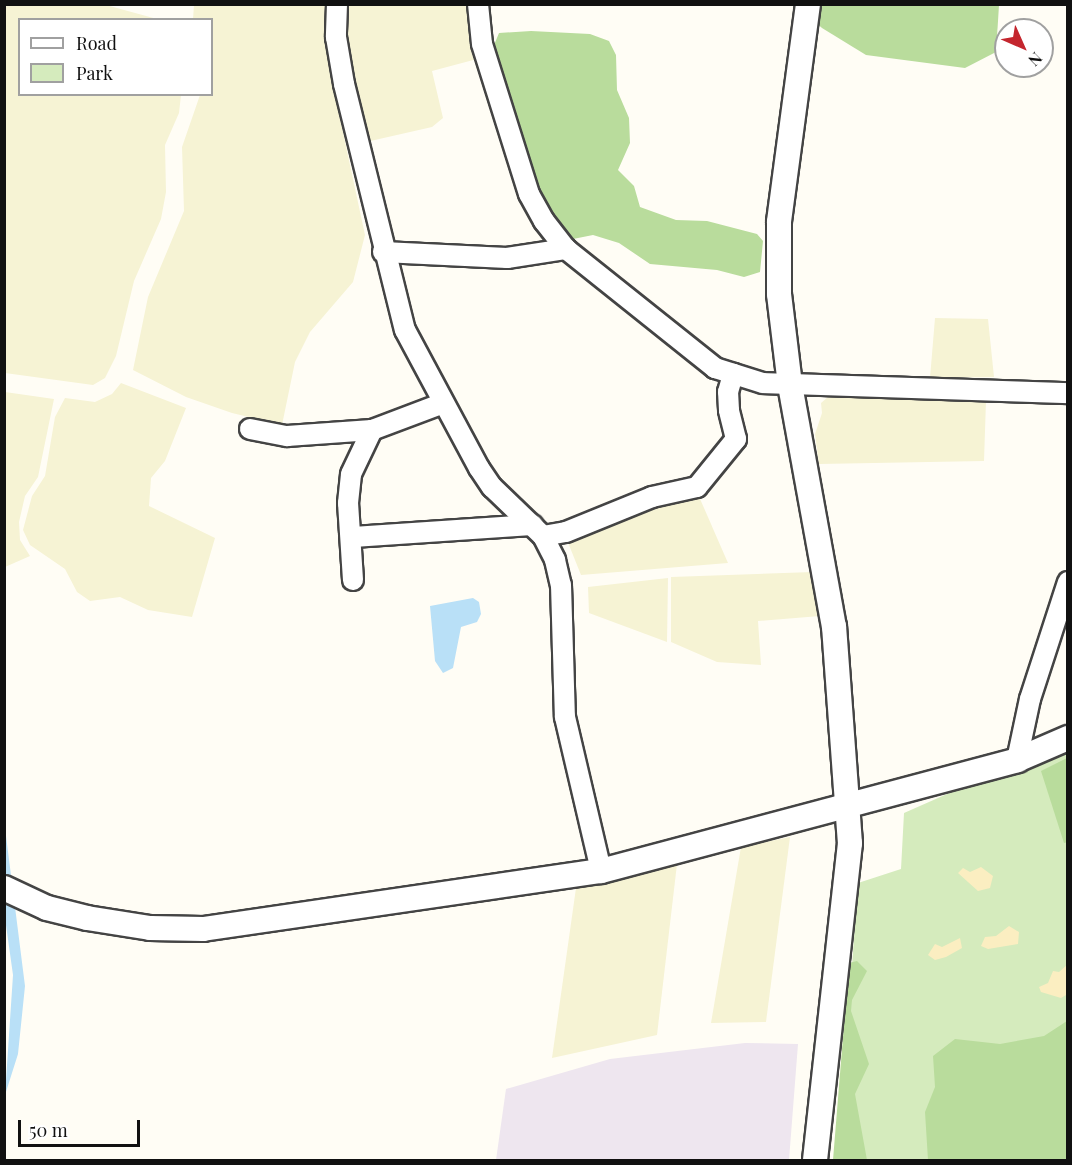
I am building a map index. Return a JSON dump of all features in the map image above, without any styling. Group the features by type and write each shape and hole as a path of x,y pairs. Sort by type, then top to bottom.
{"street":[{"path":"337,4 336,37 344,84 383,252 405,330 441,404 492,487 538,531 555,560 561,585 565,717 601,871"},
{"path":"478,4 482,44 529,194 566,249 715,368 763,383 790,385 1068,393"},
{"path":"808,4 779,222 779,294 790,385 834,626 850,843 815,1161"},
{"path":"383,252 507,258 566,249"},
{"path":"352,537 566,532 652,497 697,487 736,439 728,392 733,374"},
{"path":"250,429 287,436 372,430 441,404"},
{"path":"353,579 348,503 351,474 372,430"},
{"path":"1017,760 1030,699 1068,582"},
{"path":"4,888 46,908 133,926 203,929 601,871 847,808 1017,760 1068,738"}],"shaded area":[{"path":"5,4 106,5 153,18 18,18 18,96 181,96 179,113 165,145 166,192 161,219 134,281 116,356 105,378 93,385 5,373"},
{"path":"194,5 327,5 335,95 365,235 353,282 310,332 295,362 282,425 232,413 186,397 133,370 148,297 184,211 182,147 200,96 213,96 213,18 193,18"},
{"path":"344,5 469,5 477,59 432,71 443,118 432,127 366,142 351,81"},
{"path":"935,318 988,319 994,377 930,378"},
{"path":"121,383 186,408 165,461 151,478 149,506 215,538 192,617 148,610 120,597 90,601 77,592 65,569 30,545 23,530 32,496 45,476 55,417 65,398 95,402 112,394"},
{"path":"5,392 54,399 38,477 25,496 19,522 20,540 30,556 5,567"},
{"path":"828,397 986,401 984,461 819,464 815,434 822,413 821,403"},
{"path":"697,492 728,563 581,575 567,540 633,511"},
{"path":"813,572 820,616 758,621 761,665 717,662 671,642 671,577"},
{"path":"668,578 667,642 589,613 588,587"},
{"path":"790,837 766,1022 711,1023 741,847"},
{"path":"677,864 657,1035 552,1058 576,888"},
{"path":"745,1043 798,1044 789,1160 496,1160 506,1089 610,1059"}],"green space":[{"path":"796,5 999,5 998,18 994,18 994,53 965,68 866,55 822,28"},
{"path":"531,31 590,34 609,41 616,55 617,90 629,118 630,143 618,170 634,186 640,207 676,220 707,221 757,234 763,241 760,272 744,277 717,270 650,264 619,243 593,235 573,239 554,220 539,188 503,74 492,50 499,33"},
{"path":"1067,741 1067,1160 845,1160 843,1090 858,883 901,869 904,813"},
{"path":"1067,758 1068,842 1064,843 1041,771"},
{"path":"857,961 867,971 852,1000 851,1011 869,1064 855,1094 867,1160 833,1160 849,963"},
{"path":"1067,1021 1067,1160 928,1160 925,1112 935,1087 933,1056 955,1039 1000,1044 1044,1036"}],"sand":[{"path":"981,867 993,876 990,888 978,891 958,873 963,868 970,872"},
{"path":"1009,926 1019,932 1018,944 988,949 981,946 985,937 996,936"},
{"path":"960,938 962,948 946,957 935,960 928,955 935,944 942,947"},
{"path":"1067,965 1066,995 1061,998 1041,992 1039,987 1048,983 1053,971 1059,972"}],"water":[{"path":"473,598 479,602 481,614 477,622 461,627 453,668 443,673 435,661 430,606"},
{"path":"4,820 25,986 18,1054 5,1095 13,975 5,918"}]}
